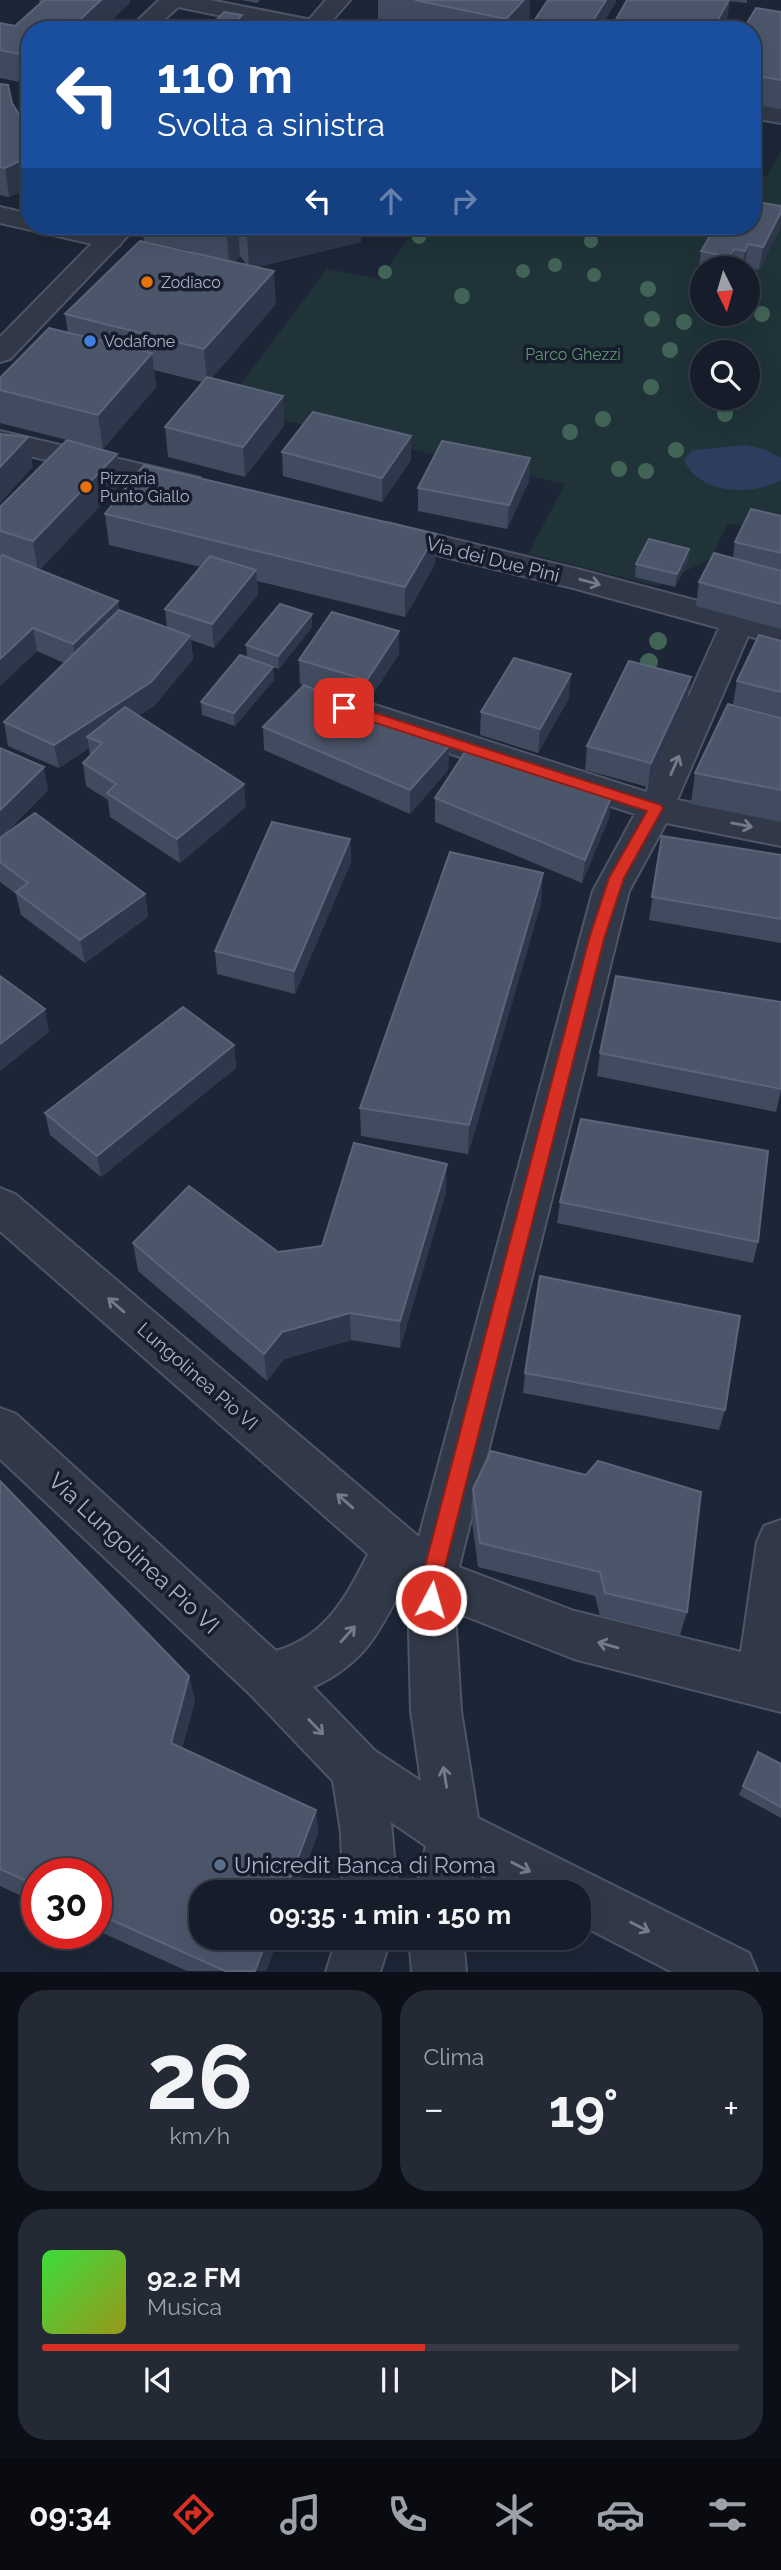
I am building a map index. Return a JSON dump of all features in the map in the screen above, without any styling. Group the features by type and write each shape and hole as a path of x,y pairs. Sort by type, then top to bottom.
{"street":[{"path":"150,21 175,0 279,21"},
{"path":"324,21 339,0"},
{"path":"761,113 781,116"},
{"path":"0,215 21,220"},
{"path":"0,353 115,235"},
{"path":"0,440 216,492"},
{"name":"Via dei Due Pini","path":"362,527 548,571 781,634"},
{"path":"445,1880 455,1834 436,1711 431,1621 432,1578 599,930 619,874 656,808 715,720 738,622"},
{"path":"318,699 656,808 781,833"},
{"name":"Lungolinea Pio VI","path":"0,1206 432,1578"},
{"name":"Via Lungolinea Pio VI","path":"0,1429 269,1678 357,1769 455,1834 547,1880"},
{"path":"432,1578 551,1627 624,1650 771,1685 781,1542"},
{"path":"269,1678 293,1672 315,1662 348,1636 360,1620 397,1546"},
{"path":"357,1769 368,1832 370,1880"},
{"path":"591,1902 730,1972"},
{"path":"353,1972 360,1950"},
{"path":"437,1950 439,1972"}],"green space":[{"name":"Parco Ghezzi","path":"781,150 781,534 728,523 711,558 658,586 528,554 565,484 224,407 327,269 379,279 411,235 761,235 761,176 766,177"}],"water":[{"path":"745,445 764,449 781,458 781,480 756,489 726,489 700,479 690,471 684,459 693,450"}],"building":[{"path":"44,0 101,0 79,21 21,21 21,54 0,50 0,23 15,26"},
{"path":"415,0 524,0 506,19"},
{"path":"548,0 606,0 593,21 534,21"},
{"path":"627,0 729,0 717,21 615,21"},
{"path":"756,8 781,12 781,80 761,77 761,21 748,21"},
{"path":"224,12 242,15 236,21 216,21"},
{"path":"0,84 8,85 12,103 21,118 21,160 5,168 0,167"},
{"path":"761,203 781,206 781,212 763,247 748,244 745,251 734,249 730,256 701,251 711,235 761,235"},
{"path":"140,241 274,271 204,349 65,314"},
{"path":"49,328 152,353 98,415 0,390 0,378"},
{"path":"207,377 283,396 243,447 165,427"},
{"path":"313,412 411,436 382,478 282,452"},
{"path":"0,434 28,437 0,467"},
{"path":"67,440 117,454 33,541 0,531 0,507"},
{"path":"442,441 530,458 509,505 418,488"},
{"path":"144,465 436,534 405,587 105,514"},
{"path":"751,509 781,516 781,553 735,542"},
{"path":"649,539 689,549 677,574 636,564"},
{"path":"714,553 781,571 781,604 699,582"},
{"path":"2,555 118,601 73,644 33,628 0,659"},
{"path":"210,556 256,570 212,624 165,609"},
{"path":"280,604 312,614 278,656 246,645"},
{"path":"119,610 190,636 151,682 54,745 4,722"},
{"path":"332,612 399,631 367,680 299,660"},
{"path":"759,635 781,641 781,692 737,681"},
{"path":"240,655 273,667 234,713 201,702"},
{"path":"514,658 571,674 540,729 481,712"},
{"path":"629,661 691,677 651,763 587,746"},
{"path":"304,685 449,746 410,790 263,727"},
{"path":"728,704 781,718 781,790 695,773"},
{"path":"125,707 244,784 177,839 107,793 116,784 83,763 102,743 87,737"},
{"path":"0,748 44,767 0,810"},
{"path":"467,749 612,795 585,860 435,798"},
{"path":"35,813 145,894 80,940 16,892 28,883 0,862 0,838"},
{"path":"272,822 350,839 294,971 215,951"},
{"path":"662,836 781,855 781,919 652,897"},
{"path":"450,852 543,873 469,1125 360,1108"},
{"path":"0,976 45,1009 0,1044"},
{"path":"616,976 781,1002 781,1089 600,1053"},
{"path":"183,1007 234,1045 97,1156 45,1113"},
{"path":"581,1119 768,1151 758,1242 560,1202"},
{"path":"354,1143 447,1164 400,1321 350,1313 282,1332 264,1354 133,1243 189,1186 278,1252 322,1246"},
{"path":"540,1276 740,1316 725,1410 525,1373"},
{"path":"491,1451 586,1475 598,1461 701,1492 687,1612 605,1593 600,1572 480,1543 473,1489"},
{"path":"0,1481 189,1676 171,1743 316,1810 290,1880 189,1880 189,1950 263,1950 255,1971 225,1971 112,1920 112,1858 21,1858 21,1879 0,1869"},
{"path":"758,1752 781,1764 781,1807 743,1786"}],"place":[{"name":"Zodiaco","path":"147,282"},
{"name":"Vodafone","path":"90,341"},
{"name":"Pizzaria Punto Giallo","path":"86,487"},
{"name":"Unicredit Banca di Roma","path":"220,1865"}],"route":[{"path":"344,708 656,808 611,891 596,939 432,1578 431,1600"}]}
